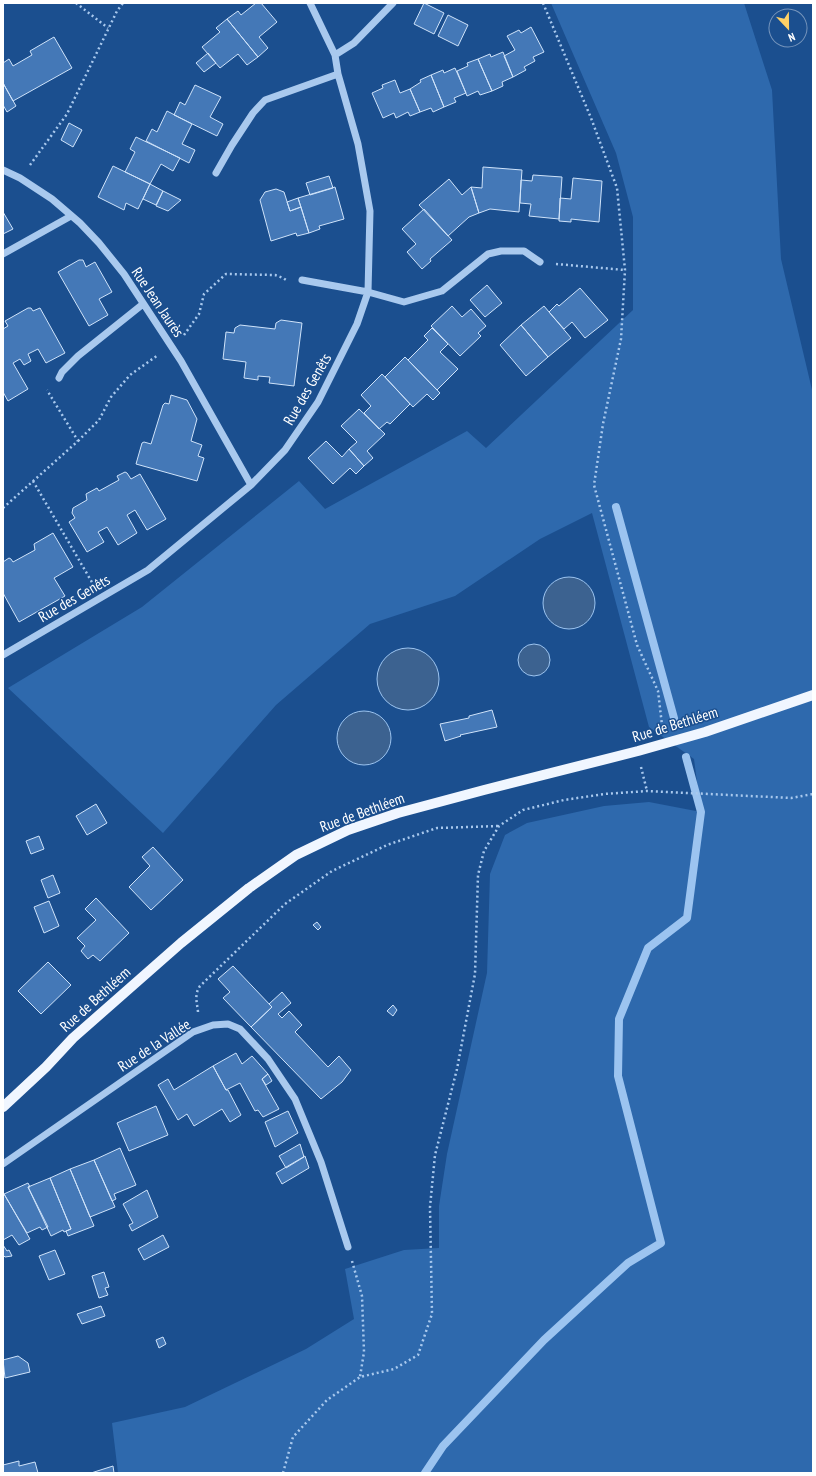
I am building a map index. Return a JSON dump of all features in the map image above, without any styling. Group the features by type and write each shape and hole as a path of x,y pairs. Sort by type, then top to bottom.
{"main road":[{"name":"Rue de Bethléem","path":"3,1107 46,1067 73,1038 181,943 248,888 296,855 348,830 398,813 638,751 664,742 705,732 813,695"}],"street":[{"name":"Rue des Genêts","path":"3,655 148,570 251,485 285,450 318,402 357,324 368,292 370,211 358,144 338,74 335,54 310,3"},
{"path":"335,54 354,43 393,3"},
{"path":"216,173 253,113 265,100 338,74"},
{"name":"Rue Jean Jaurès","path":"3,170 20,178 52,199 99,243 124,274 181,361 251,485"},
{"path":"3,254 71,216"},
{"path":"302,280 368,292 404,302 424,298 442,292 488,254 501,251 524,251 540,262"},
{"path":"59,378 62,372 78,356 143,304"},
{"name":"Rue de la Vallée","path":"3,1164 193,1032 213,1025 228,1024 240,1029 268,1059 295,1099 321,1162 348,1247"}],"path":[{"path":"76,3 108,28"},
{"path":"20,178 66,114 108,28 123,3"},
{"path":"543,3 591,118 617,188 625,270 622,339 603,424 594,485 637,645 658,691 664,742"},
{"path":"540,262 625,270"},
{"path":"3,508 78,441 45,387 59,378"},
{"path":"33,481 101,598"},
{"path":"638,751 647,791"},
{"path":"283,1473 293,1437 326,1400 360,1377 394,1369 418,1355 432,1314 430,1207 435,1155 457,1069 475,974 478,875 484,851 499,826 523,810 564,800 604,794 647,791 791,798 813,794"},
{"path":"193,1032 199,1015 196,996 200,986 285,904 332,871 387,845 437,828 499,826"},
{"path":"348,1247 362,1296 364,1352 360,1377"}],"shaded area":[{"path":"551,3 744,3 772,90 781,259 813,394 813,1473 118,1473 112,1423 185,1407 306,1349 354,1319 345,1269 404,1250 439,1248 439,1206 447,1154 487,973 490,874 505,835 527,823 604,806 649,802 701,812 694,759 649,727 592,513 540,539 455,596 370,624 276,705 163,833 8,688 142,607 299,481 325,509 467,431 486,448 633,310 633,217 616,153"},
{"path":"564,577 574,577 588,584 595,598 595,608 588,622 574,629 564,629 554,625 547,618 543,608 543,598 547,588 554,581"},
{"path":"534,644 545,649 550,660 545,671 534,676 523,671 518,660 523,649"},
{"path":"408,648 420,651 430,657 436,667 439,679 436,691 430,701 420,707 408,710 396,707 386,701 380,691 377,679 380,667 386,657 396,651"},
{"path":"364,711 374,713 383,719 389,728 391,738 389,748 383,757 374,763 364,765 354,763 345,757 339,748 337,738 339,728 345,719 354,713"}],"building":[{"path":"256,3 261,3 277,22 259,37 268,48 258,57 227,19 238,11 241,15"},
{"path":"424,3 444,13 434,34 414,24"},
{"path":"448,15 468,25 458,46 438,36"},
{"path":"227,19 258,57 247,65 238,54 220,68 202,47 220,32 216,28"},
{"path":"531,27 544,52 533,57 535,61 524,67 526,70 513,77 504,56 515,50 507,36 519,30 521,33"},
{"path":"54,37 72,68 13,101 3,83 3,63 9,59 13,66 32,55 30,51"},
{"path":"503,52 513,77 502,82 503,86 492,91 478,59 490,54 491,57"},
{"path":"208,53 216,63 204,72 196,63"},
{"path":"478,59 492,91 480,95 478,91 467,96 457,71 468,66 467,63"},
{"path":"455,68 466,93 454,98 456,102 444,107 431,75 443,70 444,73"},
{"path":"431,75 444,107 433,112 431,108 420,112 410,89 421,82 420,80"},
{"path":"395,80 400,93 410,89 420,112 410,116 408,112 396,118 394,113 383,118 372,93 383,88 382,85"},
{"path":"3,83 16,106 7,112 3,105"},
{"path":"195,85 221,97 210,117 223,124 217,136 174,115 180,102 185,105"},
{"path":"167,111 192,124 182,144 195,150 189,163 146,141 152,129 157,132"},
{"path":"69,123 82,130 73,147 61,140"},
{"path":"136,137 180,158 173,171 161,164 150,184 125,172 135,152 130,149"},
{"path":"113,166 150,184 138,209 126,203 124,210 98,197"},
{"path":"483,167 522,170 519,212 490,209 479,213 471,187 482,188"},
{"path":"533,175 562,177 559,219 529,216 531,204 520,203 521,180 532,181"},
{"path":"329,176 333,188 310,195 306,183"},
{"path":"573,178 602,181 599,222 571,219 571,222 559,221 560,198 571,199"},
{"path":"449,179 462,195 471,187 479,213 469,217 448,236 419,205"},
{"path":"150,184 163,191 156,205 143,199"},
{"path":"335,187 344,219 319,226 320,229 309,233 298,198"},
{"path":"276,189 284,192 290,211 301,207 309,233 297,236 296,233 271,241 260,200 265,192"},
{"path":"163,191 181,200 168,211 156,206"},
{"path":"298,198 301,207 290,211 287,202"},
{"path":"424,209 452,240 430,259 431,261 422,269 407,252 416,244 402,229"},
{"path":"3,212 13,229 3,234"},
{"path":"79,260 83,260 86,267 95,262 112,292 99,299 108,315 89,326 58,272"},
{"path":"487,285 502,303 485,317 470,300"},
{"path":"580,288 608,320 585,338 572,322 564,329 549,312 557,304 559,306"},
{"path":"452,306 462,317 471,309 486,326 478,333 481,336 460,356 431,326"},
{"path":"544,306 571,338 548,357 521,325"},
{"path":"28,308 31,308 33,311 40,308 65,353 46,363 38,349 28,354 31,361 24,365 20,359 13,363 28,389 8,401 3,392 3,329 8,326 5,321"},
{"path":"281,320 302,323 294,386 269,383 270,377 258,376 258,380 244,378 246,362 223,359 226,332 234,333 235,328 240,325 275,329 276,323"},
{"path":"521,325 548,357 526,376 500,345"},
{"path":"432,328 448,344 440,352 458,369 437,390 408,360 428,340 424,336"},
{"path":"405,357 440,393 433,400 427,394 413,407 385,377"},
{"path":"382,374 410,404 390,424 387,422 379,429 364,413 371,406 361,395"},
{"path":"171,395 187,400 197,419 191,441 202,445 198,456 204,458 197,481 136,464 142,443 144,442 151,444 163,405 165,403 169,404"},
{"path":"359,409 385,434 367,451 373,458 364,466 349,449 357,442 341,426"},
{"path":"326,441 342,457 349,449 364,466 356,474 350,468 333,484 308,458"},
{"path":"125,472 131,479 140,474 166,519 147,530 135,510 127,515 137,533 118,545 107,527 98,532 104,542 87,552 69,522 75,518 72,513 73,508 87,500 86,494 97,488 99,491 119,480 117,476"},
{"path":"53,533 73,567 54,578 65,596 19,622 3,593 3,562 9,558 13,562 35,550 34,544"},
{"path":"492,710 497,727 460,735 461,736 445,741 440,724 469,718 469,716"},
{"path":"96,804 107,823 87,835 76,816"},
{"path":"39,836 44,849 31,854 26,841"},
{"path":"153,847 183,880 151,910 129,887 150,866 142,857"},
{"path":"53,875 60,893 48,898 41,880"},
{"path":"96,898 129,933 100,961 93,955 88,959 81,951 85,946 77,938 96,920 85,909"},
{"path":"49,901 59,926 44,933 34,907"},
{"path":"317,922 321,927 318,930 313,925"},
{"path":"48,962 71,985 41,1014 18,991"},
{"path":"233,966 272,1007 251,1027 223,998 230,992 218,979"},
{"path":"282,992 291,1003 278,1014 282,1018 289,1011 302,1025 295,1032 328,1067 339,1056 351,1070 342,1082 321,1099 251,1027 272,1007 269,1004"},
{"path":"393,1005 397,1010 393,1016 387,1011"},
{"path":"236,1053 242,1064 252,1056 268,1074 262,1079 279,1109 263,1117 258,1110 255,1111 240,1083 226,1090 213,1066"},
{"path":"213,1066 241,1115 230,1122 222,1109 194,1126 187,1114 178,1120 158,1085 168,1079 174,1090"},
{"path":"268,1074 272,1081 266,1085 262,1079"},
{"path":"156,1106 168,1135 129,1151 117,1123"},
{"path":"288,1111 298,1133 275,1147 265,1122"},
{"path":"300,1144 304,1157 286,1168 279,1156"},
{"path":"120,1148 136,1185 114,1194 116,1199 112,1201 94,1160"},
{"path":"305,1156 309,1168 282,1184 276,1173"},
{"path":"94,1160 115,1207 90,1217 70,1169"},
{"path":"70,1169 94,1226 68,1236 66,1231 71,1229 50,1178"},
{"path":"50,1178 71,1229 64,1232 63,1230 51,1236 28,1187"},
{"path":"28,1183 30,1187 28,1187 48,1227 42,1230 40,1227 27,1233 4,1194"},
{"path":"147,1190 158,1217 132,1231 129,1225 133,1223 123,1204"},
{"path":"3,1194 30,1239 19,1245 12,1235 3,1240"},
{"path":"163,1235 169,1247 144,1260 138,1249"},
{"path":"3,1245 7,1251 9,1250 12,1256 5,1257 3,1255"},
{"path":"55,1250 65,1274 49,1280 39,1256"},
{"path":"104,1272 109,1287 105,1288 108,1295 99,1298 92,1276"},
{"path":"101,1306 105,1316 82,1324 77,1314"},
{"path":"163,1337 166,1344 159,1348 156,1340"},
{"path":"18,1356 28,1363 30,1372 5,1378 3,1360"},
{"path":"19,1461 19,1466 35,1462 38,1473 3,1473 3,1465"},
{"path":"113,1466 114,1473 91,1473"}],"waterway":[{"path":"616,507 674,718"},
{"path":"425,1473 443,1446 544,1340 628,1263 661,1243 618,1076 619,1019 648,948 687,918 701,812 686,757"}]}
